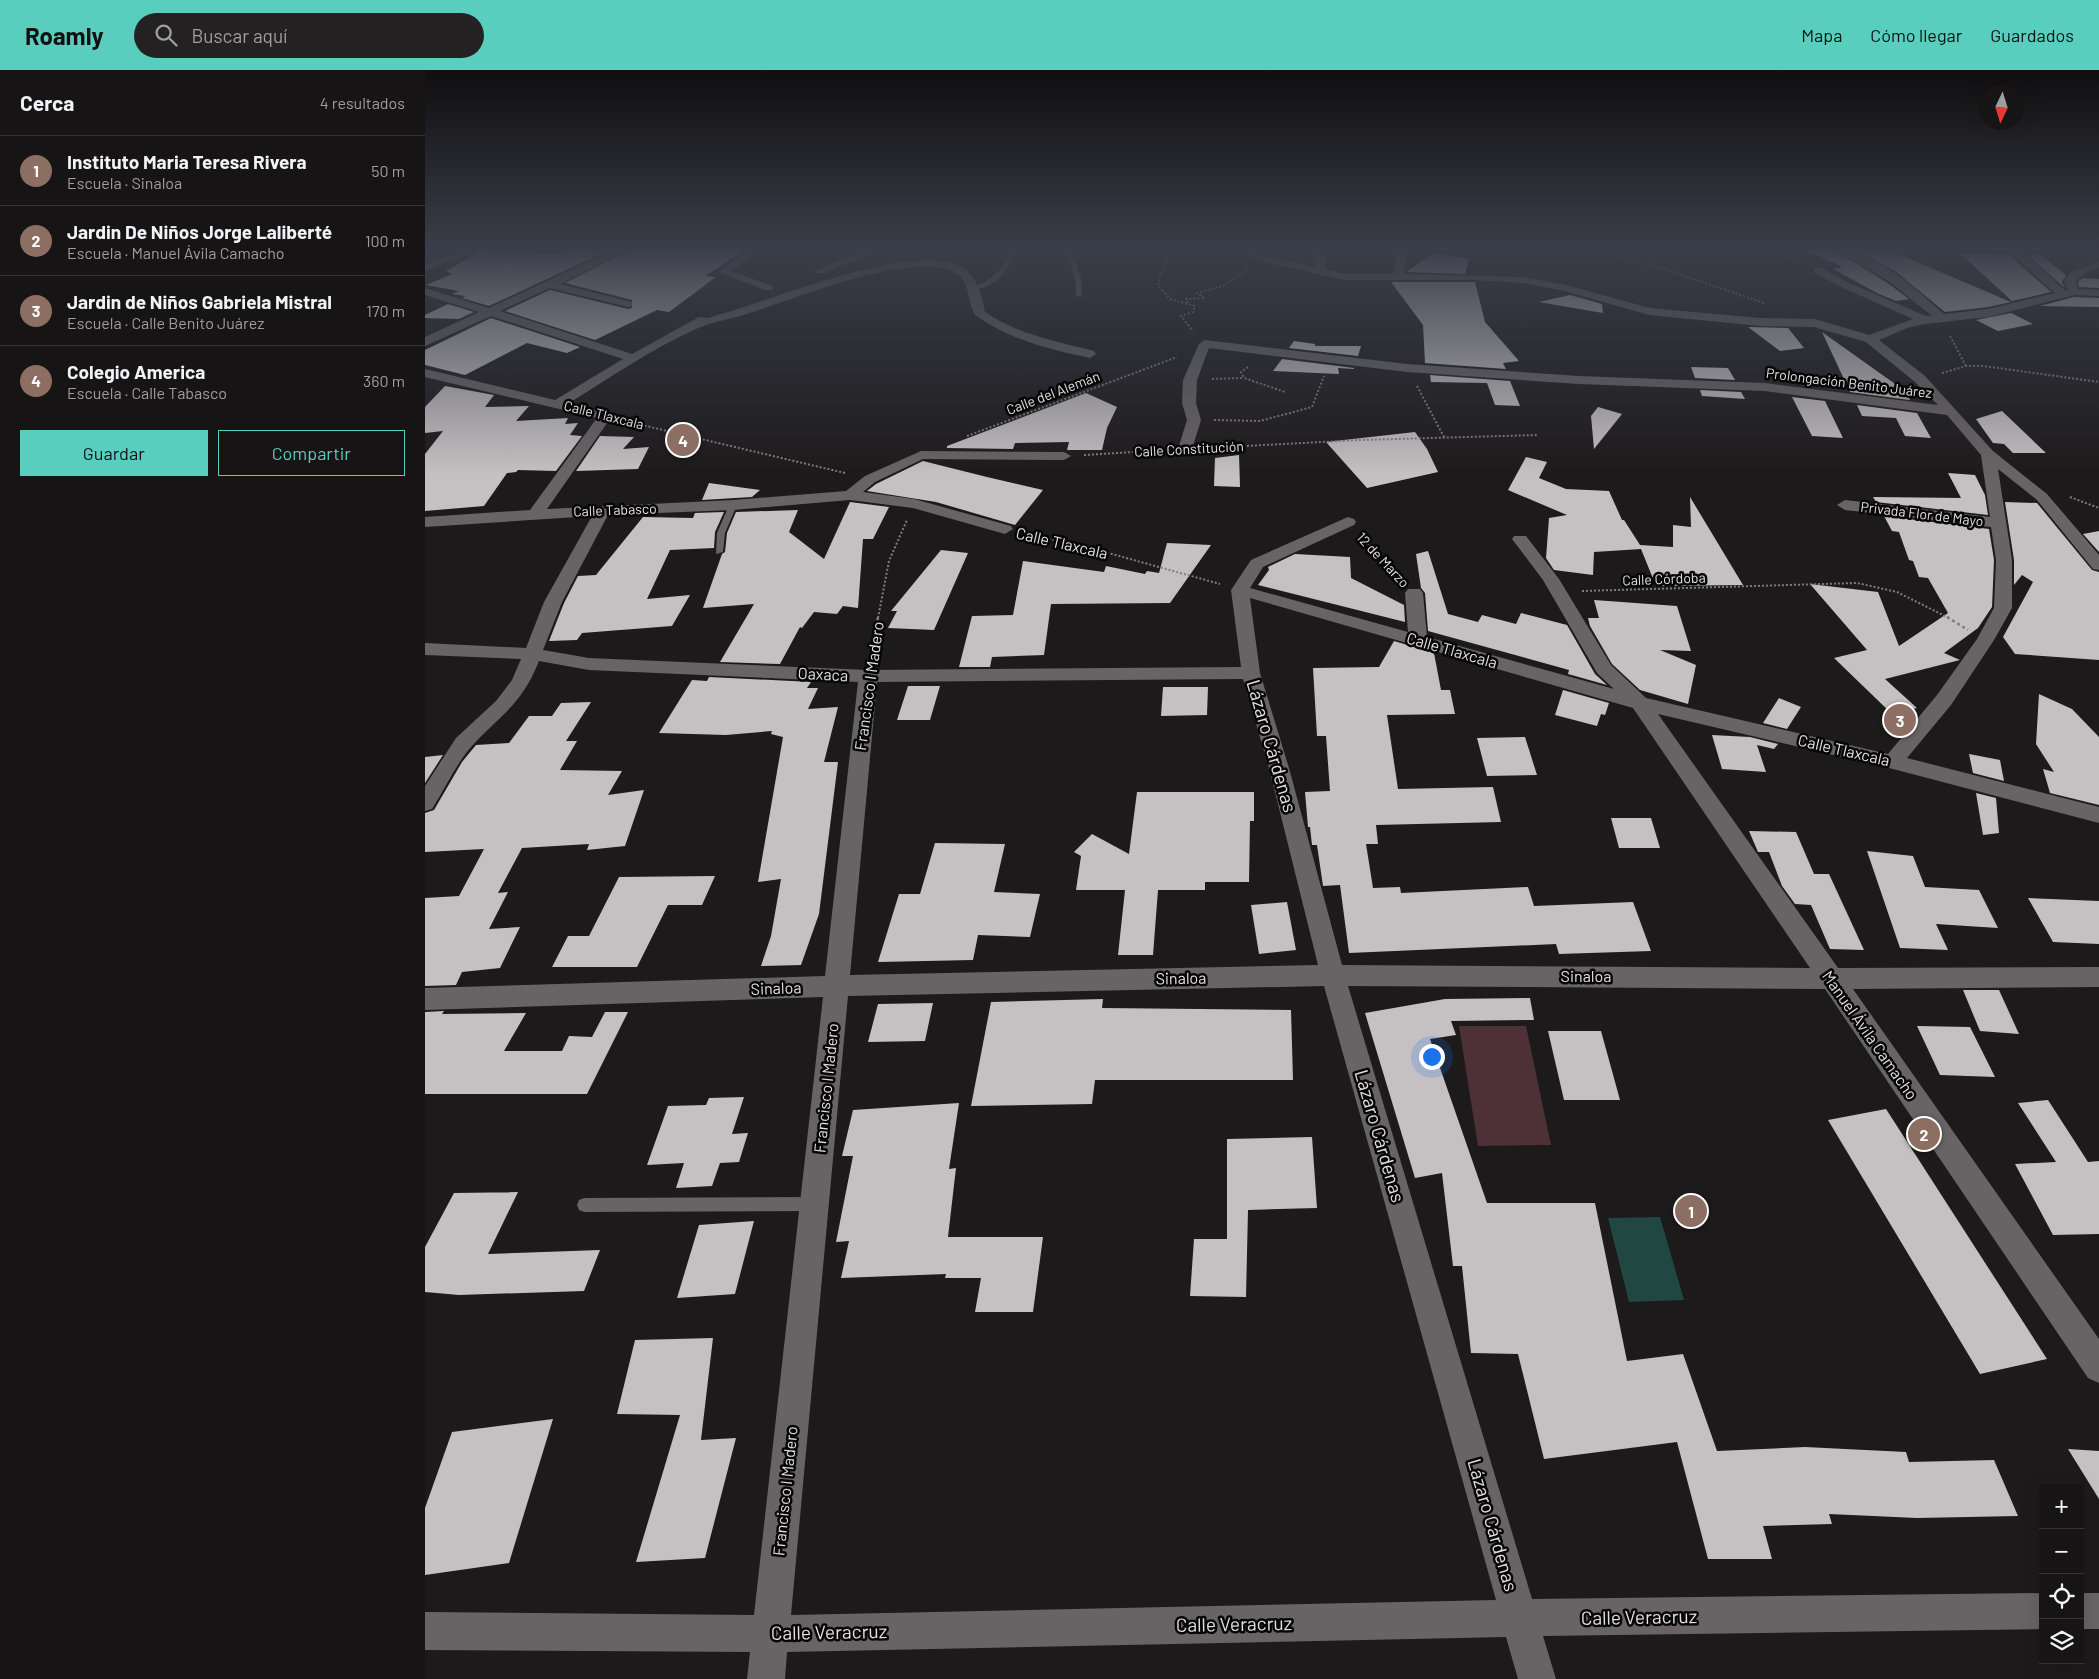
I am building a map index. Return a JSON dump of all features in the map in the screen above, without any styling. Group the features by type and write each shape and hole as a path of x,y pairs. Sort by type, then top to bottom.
{"street":[{"path":"425,342 462,325"},
{"path":"534,325 633,358"},
{"path":"559,404 633,358 694,325"},
{"path":"995,325 1037,344 1090,354"},
{"path":"1819,325 1870,339 1920,379 1988,454 2042,497 2099,565"},
{"path":"1870,339 1903,325"},
{"path":"1185,449 1194,420 1189,404 1190,380 1204,346"},
{"name":"Prolongación Benito Juárez","path":"1204,346 1259,350 1407,368 1579,380 1765,387 1951,411"},
{"name":"Calle Tlaxcala","path":"425,372 605,416"},
{"path":"425,384 458,381"},
{"path":"535,514 605,416"},
{"path":"1893,762 1944,700 1985,640 2003,608 2004,560 1988,454"},
{"path":"850,496 870,479 921,455 1064,456"},
{"name":"Calle Tlaxcala","path":"804,499 850,496 914,504 1005,529"},
{"name":"Calle Tabasco","path":"425,522 603,510 733,506 804,499"},
{"name":"Privada Flor de Mayo","path":"1845,505 1999,523"},
{"path":"425,803 463,743 503,706 521,682 553,602 603,510"},
{"name":"12 de Marzo","path":"1240,590 1257,564 1348,522"},
{"name":"Manuel Ávila Camacho","path":"1520,538 1558,592 1604,669 1640,703 1829,978 2022,1252 2099,1368"},
{"name":"Calle Tlaxcala","path":"1240,590 1640,703 1893,762 2099,815"},
{"name":"Lázaro Cárdenas","path":"1240,590 1251,673 1279,768 1333,975 1537,1679"},
{"name":"12 de Marzo","path":"1414,593 1418,641"},
{"name":"Oaxaca","path":"425,649 533,654 589,664 717,668 868,676 1251,673"},
{"name":"Francisco I Madero","path":"766,1679 868,676"},
{"name":"Sinaloa","path":"425,999 836,986 1333,975 1937,979 2011,976 2099,977"},
{"name":"Calle Veracruz","path":"425,1632 771,1634 1519,1618 2039,1611"},
{"path":"2084,1611 2099,1611"}],"lane":[{"path":"719,552 721,533 733,506"},
{"path":"584,1205 814,1204"}],"path":[{"path":"1188,325 1204,346"},
{"path":"1945,325 1966,366"},
{"name":"Calle del Alemán","path":"966,436 1204,346"},
{"path":"1244,378 1241,372 1257,357 1259,350"},
{"path":"1194,420 1260,421 1312,407 1331,359"},
{"path":"1920,379 1966,366 1984,366 2099,382"},
{"path":"1407,368 1445,439"},
{"path":"1190,380 1244,378 1285,392"},
{"name":"Calle Tlaxcala","path":"605,416 870,479"},
{"name":"Calle Constitución","path":"1064,456 1360,440 1538,435"},
{"name":"Francisco I Madero","path":"868,676 889,561 914,504"},
{"name":"12 de Marzo","path":"1348,522 1414,593"},
{"name":"Calle Tlaxcala","path":"1005,529 1076,544 1240,590"},
{"name":"Calle Córdoba","path":"1558,592 1769,586 1829,581 1885,588 1935,610 1985,640"}],"shaded area":[{"path":"1459,1026 1526,1026 1551,1145 1478,1146"},
{"path":"1660,1217 1684,1300 1629,1302 1608,1218"}],"building":[{"path":"476,325 513,325 580,347 567,353 527,343 465,375 425,365 425,350"},
{"path":"549,325 626,325 595,340"},
{"path":"1423,325 1488,325 1519,361 1503,363 1506,369 1425,363"},
{"path":"1986,325 2028,325 1998,331"},
{"path":"1748,327 1788,328 1804,348 1780,351"},
{"path":"1822,332 1898,386 1902,386 1910,400 1850,392"},
{"path":"1294,341 1315,344 1315,346 1361,346 1358,356 1289,348"},
{"path":"1282,359 1354,369 1338,368 1339,374 1273,371"},
{"path":"1691,367 1728,368 1735,380 1695,378"},
{"path":"1430,375 1510,381 1520,406 1495,405 1487,383 1431,382"},
{"path":"445,386 494,395 485,407 529,406 516,421 568,418 565,424 578,423 570,435 582,436 556,471 518,470 507,473 484,506 425,511 425,454 443,431 425,433 425,407"},
{"path":"1700,390 1741,392 1745,399 1702,396"},
{"path":"1086,393 1117,407 1107,428 1102,450 1067,450 1069,442 1015,443 1013,449 947,448 947,446"},
{"path":"1792,397 1825,401 1843,438 1812,436"},
{"path":"1857,405 1917,413 1931,438 1905,436 1896,418 1862,416"},
{"path":"1598,407 1622,414 1594,449 1591,416"},
{"path":"2002,411 2046,453 2013,453 2004,444 1993,443 1976,419"},
{"path":"1415,432 1427,449 1438,472 1367,488 1326,442"},
{"path":"600,436 634,437 623,449 649,447 638,469 576,471"},
{"path":"1239,455 1240,487 1214,486 1215,458"},
{"path":"1526,457 1547,462 1539,478 1566,489 1609,491 1622,520 1624,520 1640,545 1673,547 1673,525 1691,527 1690,497 1743,585 1656,586 1641,549 1594,552 1593,575 1554,570 1546,558 1549,518 1567,515 1508,490"},
{"path":"923,461 1043,490 1015,525 936,502 867,491 876,484"},
{"path":"1948,473 1975,475 1985,495 1988,515 1876,502 1873,497 1961,498"},
{"path":"709,483 760,490 752,497 702,500"},
{"path":"850,502 889,507 873,539 863,539 858,608 843,606 837,614 814,612 802,628 800,627 780,664 720,662 754,604 703,608 722,554 725,552 727,533 736,512 798,510 789,532 824,559"},
{"path":"2005,502 2037,503 2092,570 2099,572 2099,660 2015,654 2003,637 2033,582 2022,575 2014,585 2014,560"},
{"path":"724,512 715,532 714,548 670,550 647,599 690,595 672,626 582,633 577,640 549,641 564,603 578,576 596,575 643,517 693,518 695,513"},
{"path":"1884,516 1989,529 1994,560 1992,607 1978,628 1944,653 1960,660 1885,679 1917,708 1892,714 1834,658 1867,650 1810,584 1878,592 1899,646 1948,613 1928,578 1919,577 1913,561 1909,560 1899,532 1892,531"},
{"path":"2099,531 2099,552 2083,534"},
{"path":"1167,543 1211,545 1170,603 1051,604 1044,655 992,657 990,667 959,667 972,616 1013,615 1023,561 1104,572 1106,566 1145,574 1147,571 1159,573"},
{"path":"941,550 968,553 934,630 888,628 897,611 891,611"},
{"path":"1428,551 1448,614 1478,622 1482,615 1516,624 1521,613 1567,625 1595,674 1607,685 1568,674 1569,670 1428,631 1425,593 1421,588 1416,554"},
{"path":"1295,554 1350,557 1351,578 1404,605 1405,622 1258,585 1269,570 1268,567"},
{"path":"1594,600 1677,606 1691,651 1660,650 1696,665 1688,704 1640,690 1612,664 1590,626 1588,618 1599,618"},
{"path":"1394,641 1434,653 1441,690 1450,690 1455,714 1387,715 1398,789 1493,787 1501,822 1376,825 1378,844 1366,844 1373,888 1400,887 1401,893 1528,887 1534,906 1633,902 1651,951 1559,954 1556,944 1349,953 1340,885 1323,886 1317,845 1312,845 1310,827 1308,827 1305,792 1330,791 1326,736 1317,736 1313,668 1379,667"},
{"path":"709,677 811,682 807,688 818,688 808,709 838,707 824,762 838,762 819,914 801,965 761,966 771,936 781,879 758,882 783,737 771,734 772,731 726,735 659,733 692,680 707,681"},
{"path":"908,686 940,686 930,720 897,720"},
{"path":"1163,687 1208,687 1207,715 1161,716"},
{"path":"1563,690 1609,703 1605,715 1601,714 1597,726 1555,715"},
{"path":"2039,694 2072,709 2099,737 2099,805 2050,793 2043,769 2054,772 2036,744"},
{"path":"1779,698 1801,707 1787,729 1763,723"},
{"path":"591,702 566,741 577,741 560,770 622,771 608,795 644,790 625,846 587,850 589,844 522,848 498,893 508,892 489,929 520,927 500,968 462,972 456,985 425,986 425,898 459,896 484,849 425,852 425,813 434,810 462,762 476,745 509,743 529,716 552,716 561,703"},
{"path":"1712,735 1750,737 1778,744 1774,749 1757,745 1766,772 1722,769"},
{"path":"1525,737 1537,775 1487,776 1477,738"},
{"path":"1969,754 2000,760 2004,781 1973,773"},
{"path":"443,755 425,783 425,757"},
{"path":"1137,792 1254,792 1254,821 1250,821 1249,882 1205,882 1205,890 1158,890 1153,955 1118,955 1125,890 1076,890 1081,856 1074,852 1092,834 1129,854"},
{"path":"1976,793 1996,798 1999,833 1983,835"},
{"path":"1611,818 1651,818 1660,848 1619,848"},
{"path":"1749,831 1796,832 1814,874 1829,874 1864,950 1830,949 1811,905 1795,904 1782,886 1769,852 1758,852"},
{"path":"935,843 1005,844 994,892 1040,894 1030,937 978,935 973,960 878,962 899,894 920,894"},
{"path":"1867,851 1913,856 1925,887 1979,890 1998,928 1936,924 1948,950 1900,948"},
{"path":"715,876 702,905 668,905 637,967 552,967 568,936 589,936 619,877"},
{"path":"2028,898 2099,901 2099,944 2053,942"},
{"path":"1287,902 1296,950 1259,954 1251,905"},
{"path":"1963,990 1999,990 2019,1034 1980,1031"},
{"path":"1530,998 1534,1020 1451,1021 1456,1035 1430,1039 1487,1203 1595,1203 1627,1361 1683,1354 1717,1451 1805,1447 1906,1452 1909,1462 1994,1460 2018,1516 1917,1518 1829,1514 1832,1524 1763,1526 1772,1559 1708,1559 1677,1442 1544,1459 1518,1354 1471,1353 1462,1266 1453,1266 1442,1173 1415,1178 1365,1013 1445,999"},
{"path":"1103,999 1102,1008 1291,1010 1293,1080 1095,1080 1092,1104 971,1106 991,1002"},
{"path":"933,1003 925,1041 868,1042 878,1004"},
{"path":"444,1011 442,1014 526,1013 504,1051 562,1051 569,1036 592,1037 605,1012 628,1012 587,1094 425,1094 425,1012"},
{"path":"1917,1026 1970,1027 1995,1077 1940,1075"},
{"path":"1548,1031 1601,1031 1620,1100 1564,1100"},
{"path":"744,1097 732,1134 748,1133 739,1162 720,1163 712,1186 676,1188 684,1163 647,1165 668,1106 706,1105 709,1098"},
{"path":"2048,1100 2088,1162 2099,1161 2099,1234 2053,1235 2015,1164 2056,1162 2018,1103"},
{"path":"959,1103 949,1169 956,1168 948,1237 1043,1237 1033,1312 975,1312 981,1278 945,1278 946,1274 841,1278 849,1241 836,1242 853,1156 842,1156 853,1110"},
{"path":"1886,1109 2047,1359 1980,1374 1828,1120"},
{"path":"1312,1137 1317,1208 1248,1210 1246,1297 1190,1296 1194,1239 1227,1239 1227,1139"},
{"path":"518,1192 488,1254 600,1250 584,1291 459,1295 425,1292 425,1247 454,1193"},
{"path":"754,1221 735,1294 677,1298 699,1225"},
{"path":"713,1338 701,1440 736,1438 705,1558 636,1562 680,1415 617,1414 635,1340"},
{"path":"553,1419 509,1563 425,1575 425,1508 452,1432"},
{"path":"2068,1449 2099,1451 2099,1499"}],"place":[{"name":"Colegio America","path":"683,440"},
{"name":"Jardin de Niños Gabriela Mistral","path":"1900,720"},
{"name":"Jardin De Niños Jorge Laliberté","path":"1924,1134"},
{"name":"Instituto Maria Teresa Rivera","path":"1691,1211"}]}
